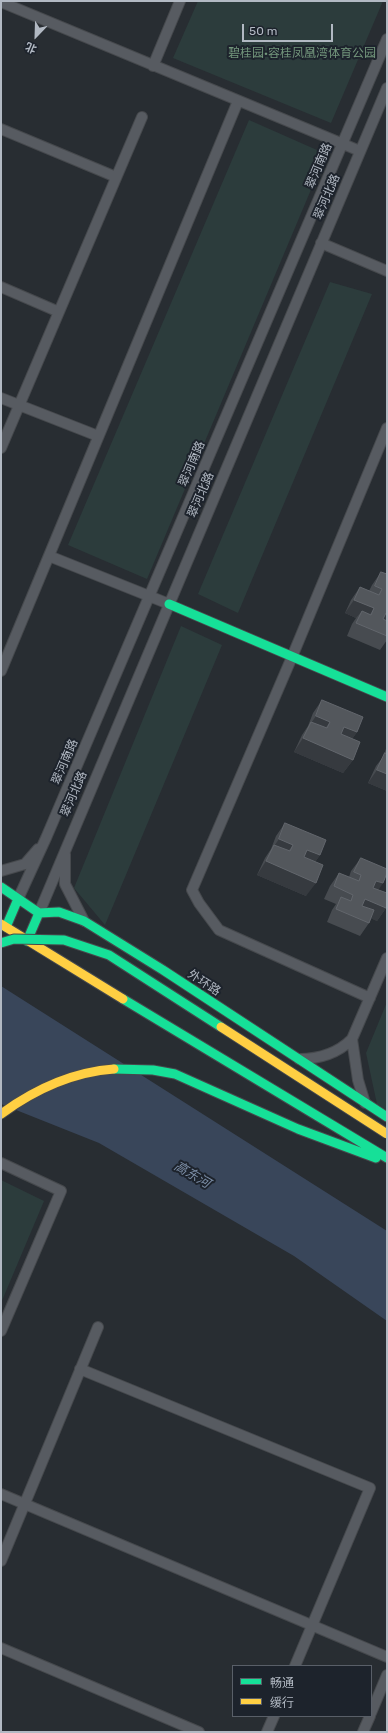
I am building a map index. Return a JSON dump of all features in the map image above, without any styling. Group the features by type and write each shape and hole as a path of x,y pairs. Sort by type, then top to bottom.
{"street":[{"path":"153,66 180,1"},
{"path":"1,2 360,151"},
{"name":"翠河南路","path":"18,899 46,838 387,39"},
{"name":"翠河北路","path":"39,913 65,848 387,88"},
{"path":"1,671 238,101"},
{"path":"1,448 142,117"},
{"path":"1,129 116,177"},
{"path":"322,243 387,271"},
{"path":"1,287 59,312"},
{"path":"1,398 98,436"},
{"path":"370,998 219,930 199,903 192,890 292,657 387,428"},
{"path":"49,556 169,604 387,697"},
{"path":"1,872 25,864 46,838"},
{"path":"65,848 65,884 84,921"},
{"path":"1,887 39,913 27,942"},
{"path":"18,899 3,925 27,942 387,1158"},
{"name":"外环路","path":"39,913 59,912 84,921 163,970 387,1117"},
{"path":"1,943 14,939 64,940 110,955 387,1134"},
{"path":"299,1059 311,1059 342,1048 352,1039 387,958"},
{"path":"352,1039 358,1080 365,1103"},
{"path":"1,1114 25,1097 58,1081 98,1071 144,1068 174,1074 209,1087 331,1143 387,1162"},
{"path":"1,1163 61,1191 1,1331"},
{"path":"1,1561 98,1327"},
{"path":"80,1369 370,1488 295,1665"},
{"path":"1,1494 387,1657"},
{"path":"1,1648 199,1732"},
{"path":"372,1711 387,1675"},
{"path":"267,1732 274,1717"},
{"path":"363,1732 370,1717"}],"green space":[{"name":"碧桂园·容桂凤凰湾体育公园","path":"198,1 383,1 331,123 173,58"},
{"path":"249,120 326,154 147,579 68,545"},
{"path":"330,282 372,294 238,613 198,594"},
{"path":"181,626 222,645 105,925 74,888"},
{"path":"387,1002 387,1110 377,1104 366,1053"},
{"path":"1,1180 44,1201 1,1303"}],"water":[{"name":"高东河","path":"1,986 387,1231 387,1321 294,1256 99,1143 1,1104"}],"building":[{"path":"381,572 387,574 387,614 386,613 383,619 387,621 387,636 356,623 362,611 371,615 374,608 354,600 360,587 379,595 382,589 375,586"},
{"path":"322,700 363,717 357,732 344,727 341,734 360,742 353,760 303,738 311,722 327,728 330,722 316,716"},
{"path":"385,753 387,754 387,774 377,770"},
{"path":"285,823 326,840 320,855 307,850 304,857 323,865 316,883 266,861 274,845 290,851 293,845 279,839"},
{"path":"361,858 387,869 383,883 376,881 373,888 387,893 386,908 365,899 362,906 374,910 369,923 336,909 341,897 351,901 353,895 334,886 339,873 359,881 361,875 354,872"}],"traffic: fast":[{"path":"169,604 387,697"},
{"path":"1,887 39,913 59,912 84,921 163,970 387,1117"},
{"path":"6,927 18,899"},
{"path":"27,941 39,913"},
{"path":"1,943 14,939 64,940 109,955 221,1027"},
{"path":"123,999 387,1158"},
{"path":"114,1069 153,1070 175,1074 298,1129 376,1158"}],"traffic: slow":[{"path":"1,924 123,999"},
{"path":"221,1027 387,1134"},
{"path":"1,1114 40,1090 68,1078 114,1069"}]}
